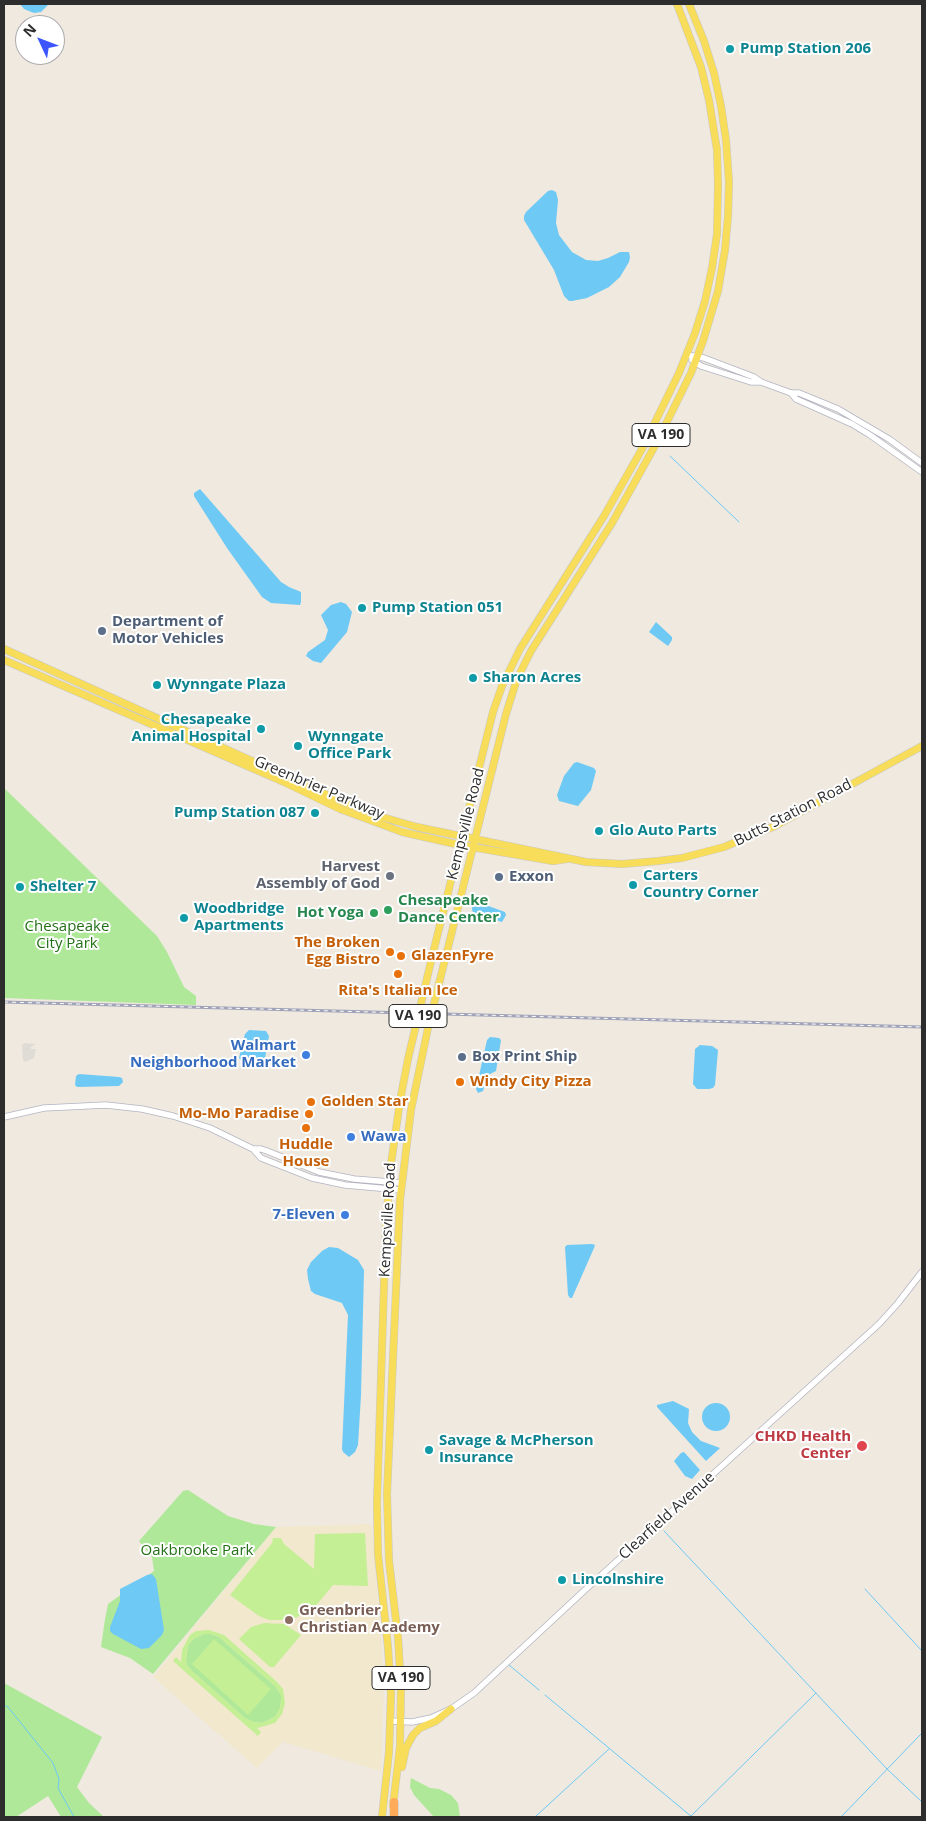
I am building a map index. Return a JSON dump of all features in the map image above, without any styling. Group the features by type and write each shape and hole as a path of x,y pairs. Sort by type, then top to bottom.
{"highway":[{"path":"393,1817 394,1802"}],"main road":[{"name":"Kempsville Road","path":"382,1817 390,1721 389,1655 379,1570 376,1519 388,1186 397,1118 408,1059 462,836 494,712 507,674 520,649 621,486 661,411 687,355 703,307 717,234 718,184 716,142 709,100 696,51 677,4"},
{"name":"Kempsville Road","path":"394,1802 401,1722 400,1662 389,1561 387,1494 401,1187 417,1077 506,714 522,669 531,651 629,494 669,419 695,363 711,316 721,275 727,233 729,182 726,140 718,90 704,41 689,4"},
{"name":"Greenbrier Parkway","path":"4,649 345,803 407,824 475,839"},
{"name":"Greenbrier Parkway","path":"4,660 284,782 340,809 402,832 473,848"},
{"name":"Butts Station Road","path":"473,848 552,861 567,859 606,864 640,863 682,858 724,847 761,833 922,746"},
{"name":"Butts Station Road","path":"475,839 555,854 567,859"},
{"path":"396,1786 410,1739 420,1728 436,1721 451,1709"}],"street":[{"path":"687,355 698,355 754,377 760,382"},
{"path":"687,355 695,363 751,382 760,382 791,393 799,393 844,413 889,439 922,463"},
{"path":"791,393 796,399 852,424 922,472"},
{"path":"4,1117 44,1108 88,1105 130,1107 173,1116 204,1126 253,1149 261,1158 312,1178 345,1185 401,1187"},
{"name":"Clearfield Avenue","path":"390,1721 422,1721 451,1709 486,1683 586,1589 887,1316 922,1272"}],"shaded area":[{"path":"24,1043 36,1044 31,1047 31,1049 36,1049 34,1058 25,1062 23,1060 22,1045"},
{"name":"Greenbrier Christian Academy","path":"367,1524 372,1526 384,1679 381,1771 283,1742 257,1768 153,1677 276,1527"}],"green space":[{"name":"Chesapeake City Park","path":"4,788 157,936 184,987 196,996 196,1005 4,998"},
{"name":"Oakbrooke Park","path":"188,1490 228,1516 254,1524 276,1527 153,1674 130,1658 101,1647 105,1619 108,1604 154,1571 152,1557 139,1541 183,1491"},
{"path":"365,1533 368,1586 333,1585 313,1609 293,1619 282,1620 269,1620 259,1616 230,1595 272,1543 273,1538 281,1538 284,1544 314,1569 315,1534"},
{"path":"264,1623 284,1624 301,1635 274,1667 270,1667 239,1639 251,1627"},
{"path":"209,1630 224,1635 283,1689 285,1703 282,1714 275,1723 257,1728 261,1732 258,1736 173,1661 176,1657 181,1662 182,1650 190,1635 196,1631","holes":["204,1634 219,1637 275,1686 281,1695 280,1708 275,1717 262,1723 246,1719 187,1665 188,1646 193,1639"]},
{"path":"204,1634 219,1637 275,1686 281,1695 281,1701 280,1708 275,1717 262,1723 246,1719 192,1671 187,1665 186,1659 188,1646 193,1639"},
{"path":"214,1639 271,1689 248,1715 192,1664"},
{"path":"4,1683 102,1737 77,1787 89,1803 104,1817 61,1817 48,1796 16,1817 4,1817"},
{"path":"411,1778 430,1788 439,1789 451,1795 458,1803 460,1817 434,1817 414,1795 410,1787"}],"water":[{"path":"20,4 49,4 41,12 34,13 24,9"},
{"path":"548,191 556,192 558,200 556,223 559,235 572,252 586,260 598,261 620,252 629,252 629,262 620,277 609,287 587,298 569,301 564,296 554,270 524,220 526,212"},
{"path":"200,489 281,582 301,592 300,605 271,603 262,597 227,548 194,496 194,493"},
{"path":"341,602 346,604 352,612 347,632 321,663 313,661 306,656 308,652 325,640 328,630 321,615 331,605"},
{"path":"656,622 672,637 668,646 649,632"},
{"path":"577,762 594,768 596,771 591,790 578,806 559,801 557,795 564,776 574,763"},
{"path":"476,899 480,903 505,912 506,915 502,922 473,913 473,902"},
{"path":"249,1030 266,1031 269,1036 264,1064 259,1068 243,1062 239,1058 245,1034"},
{"path":"490,1037 501,1040 496,1071 490,1074 483,1091 478,1093 476,1089 487,1040"},
{"path":"700,1045 712,1046 718,1050 715,1085 713,1088 697,1089 693,1084 695,1049"},
{"path":"79,1074 119,1077 122,1078 123,1082 119,1086 77,1087 75,1085 76,1076"},
{"path":"567,1245 595,1245 594,1248 572,1298 570,1298 568,1295 565,1247"},
{"path":"329,1247 338,1248 358,1260 364,1270 358,1445 355,1452 349,1457 342,1449 348,1315 342,1303 311,1291 307,1270 311,1262"},
{"path":"673,1401 689,1409 688,1423 692,1432 701,1441 720,1448 706,1461 657,1407 657,1405"},
{"path":"716,1403 726,1407 730,1417 726,1427 716,1431 706,1427 702,1417 706,1407"},
{"path":"684,1452 700,1470 692,1479 685,1476 674,1461"},
{"path":"152,1574 156,1579 164,1630 162,1635 149,1648 141,1649 113,1634 110,1631 110,1627 120,1601 120,1589"}],"waterway":[{"path":"670,456 739,522"},
{"path":"664,1531 887,1769 922,1802"},
{"path":"865,1589 922,1651"},
{"path":"509,1665 539,1690"},
{"path":"690,1817 816,1693"},
{"path":"545,1695 692,1817"},
{"path":"4,1705 8,1707 53,1763 59,1779 58,1788 74,1817"},
{"path":"841,1817 922,1733"},
{"path":"535,1817 609,1749"}],"railway":[{"path":"4,1002 922,1027"}],"place":[{"name":"Pump Station 206","path":"730,49"},
{"name":"Pump Station 051","path":"362,608"},
{"name":"Department of Motor Vehicles","path":"102,631"},
{"name":"Sharon Acres","path":"473,678"},
{"name":"Wynngate Plaza","path":"157,685"},
{"name":"Chesapeake Animal Hospital","path":"261,729"},
{"name":"Wynngate Office Park","path":"298,746"},
{"name":"Pump Station 087","path":"315,813"},
{"name":"Glo Auto Parts","path":"599,831"},
{"name":"Harvest Assembly of God","path":"390,876"},
{"name":"Exxon","path":"499,877"},
{"name":"Carters Country Corner","path":"633,885"},
{"name":"Shelter 7","path":"20,887"},
{"name":"Chesapeake Dance Center","path":"388,910"},
{"name":"Hot Yoga","path":"374,913"},
{"name":"Woodbridge Apartments","path":"184,918"},
{"name":"The Broken Egg Bistro","path":"390,952"},
{"name":"GlazenFyre","path":"401,956"},
{"name":"Rita's Italian Ice","path":"398,974"},
{"name":"Walmart Neighborhood Market","path":"306,1055"},
{"name":"Box Print Ship","path":"462,1057"},
{"name":"Windy City Pizza","path":"460,1082"},
{"name":"Golden Star","path":"311,1102"},
{"name":"Mo-Mo Paradise","path":"309,1114"},
{"name":"Huddle House","path":"306,1128"},
{"name":"Wawa","path":"351,1137"},
{"name":"7-Eleven","path":"345,1215"},
{"name":"CHKD Health Center","path":"862,1446"},
{"name":"Savage & McPherson Insurance","path":"429,1450"},
{"name":"Lincolnshire","path":"562,1580"},
{"name":"Greenbrier Christian Academy","path":"289,1620"}]}
